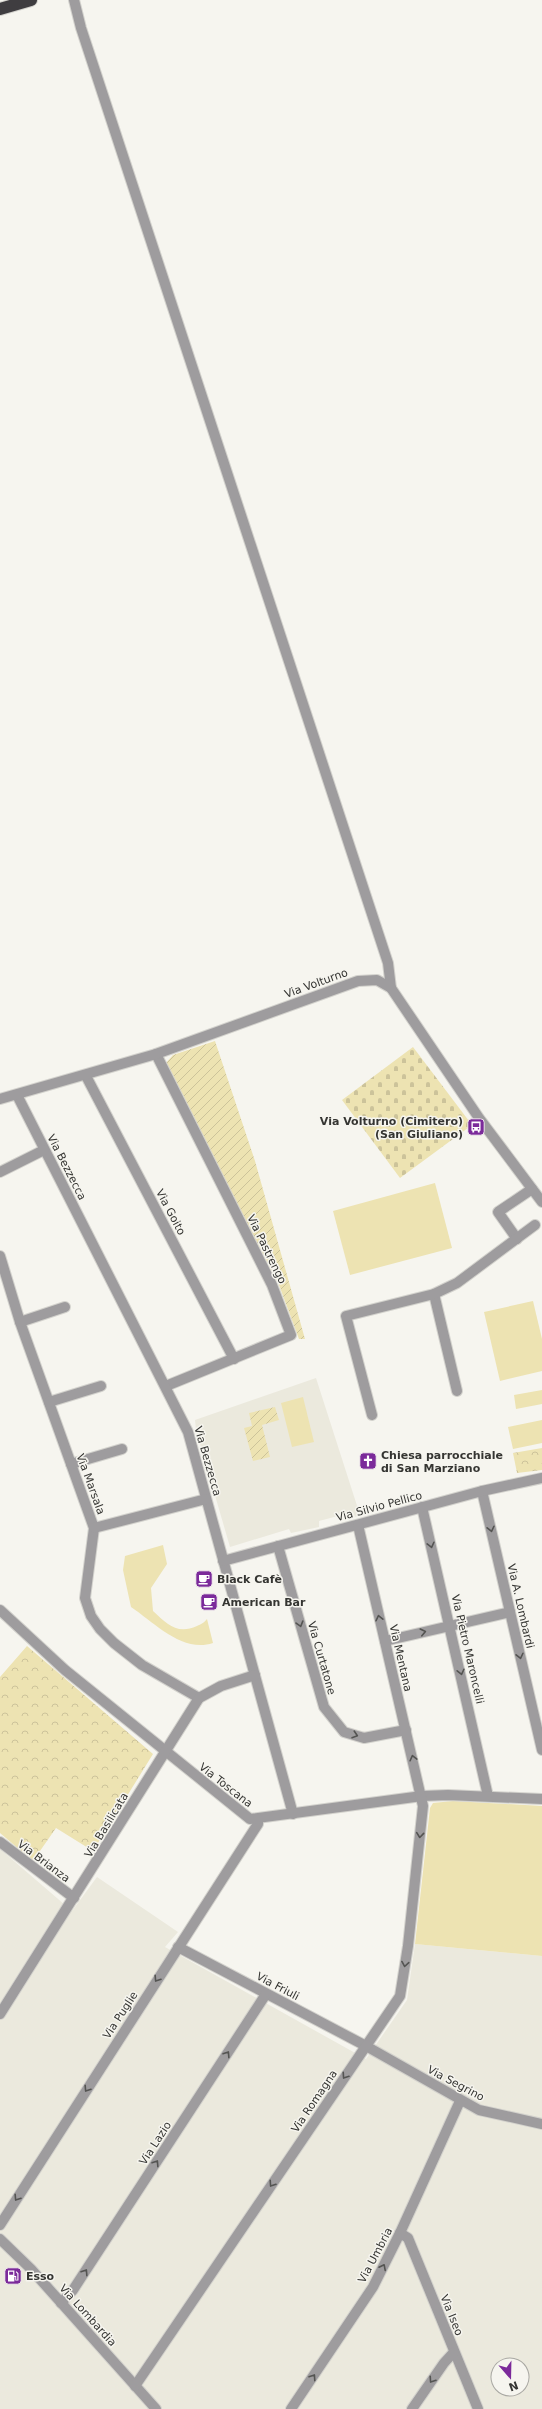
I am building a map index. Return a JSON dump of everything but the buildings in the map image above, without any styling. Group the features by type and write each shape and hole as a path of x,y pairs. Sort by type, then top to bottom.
{"highway":[{"path":"0,9 31,0"}],"street":[{"path":"74,0 81,28 388,963 391,988 479,1118 542,1202"},
{"name":"Via Volturno","path":"0,1099 86,1076 156,1054 358,980 377,980 391,988"},
{"name":"Via Pastrengo","path":"156,1054 272,1285 291,1335 166,1386"},
{"name":"Via Goito","path":"86,1076 234,1359"},
{"name":"Via Bezzecca","path":"17,1095 188,1432 293,1814"},
{"path":"0,1172 44,1150"},
{"path":"517,1239 498,1212 532,1189"},
{"path":"372,1415 346,1316 434,1294 457,1283 536,1225"},
{"name":"Via Marsala","path":"0,1256 20,1322 94,1528 85,1598 91,1616 100,1630 114,1644 142,1665 200,1698"},
{"path":"434,1294 457,1391"},
{"path":"20,1322 65,1308"},
{"path":"49,1402 101,1386"},
{"path":"71,1464 122,1449"},
{"name":"Via Silvio Pellico","path":"223,1561 482,1491 542,1478"},
{"name":"Via A. Lombardi","path":"482,1491 542,1750"},
{"path":"94,1528 206,1499"},
{"name":"Via Pietro Maroncelli","path":"422,1507 488,1796"},
{"name":"Via Mentana","path":"358,1525 422,1796"},
{"name":"Via Curtatone","path":"278,1546 324,1707 344,1732 364,1738 406,1730"},
{"name":"Via Toscana","path":"0,1610 65,1670 164,1752 250,1819 422,1796 488,1796 542,1799"},
{"path":"385,1641 510,1612"},
{"name":"Via Basilicata","path":"0,2014 164,1752 200,1698 221,1686 255,1675"},
{"name":"Via Romagna","path":"135,2386 400,1996 422,1822 422,1796"},
{"name":"Via Puglie","path":"0,2224 258,1824 258,1819"},
{"name":"Via Brianza","path":"0,1842 74,1898"},
{"name":"Via Friuli","path":"178,1947 366,2046"},
{"name":"Via Lazio","path":"61,2303 73,2290 266,1994"},
{"name":"Via Segrino","path":"366,2046 460,2101 479,2110 542,2124"},
{"name":"Via Umbria","path":"291,2409 365,2299 400,2233 460,2101"},
{"name":"Via Iseo","path":"400,2233 408,2238 478,2409"},
{"name":"Via Lombardia","path":"0,2238 61,2303 156,2409"},
{"path":"412,2409 444,2363 454,2352"}],"shaded area":[{"path":"316,1378 360,1515 355,1517 353,1512 319,1521 319,1527 291,1533 289,1529 230,1547 196,1430 195,1420"},
{"path":"0,1849 72,1911 97,1877 178,1932 165,1947 366,2059 407,2000 415,1944 542,1956 542,2409 0,2409"}],"green space":[{"path":"215,1041 255,1161 305,1339 299,1339 279,1285 165,1064 173,1055"},
{"path":"413,1047 472,1125 400,1178 342,1100"},
{"path":"435,1183 452,1248 350,1275 333,1211"},
{"path":"533,1301 542,1339 542,1371 500,1381 484,1312"},
{"path":"542,1390 542,1404 516,1409 514,1395"},
{"path":"303,1397 314,1442 292,1447 281,1403"},
{"path":"275,1407 279,1420 262,1425 270,1457 253,1461 244,1428 252,1426 249,1413"},
{"path":"542,1420 542,1443 513,1449 508,1427"},
{"path":"542,1448 542,1470 517,1473 513,1453"},
{"path":"163,1545 167,1564 151,1588 153,1611 168,1624 178,1629 197,1626 205,1622 207,1619 213,1643 202,1645 190,1644 180,1640 169,1635 131,1607 123,1570 125,1556"},
{"path":"27,1646 153,1754 93,1851 56,1828 33,1861 0,1833 0,1677"},
{"path":"453,1801 542,1806 542,1956 415,1944 430,1808 433,1803"}],"place":[{"name":"Via Volturno (Cimitero) (San Giuliano)","path":"476,1127"},
{"name":"Chiesa parrocchiale di San Marziano","path":"368,1461"},
{"name":"Black Cafè","path":"204,1579"},
{"name":"American Bar","path":"209,1602"},
{"name":"Esso","path":"13,2276"}]}
